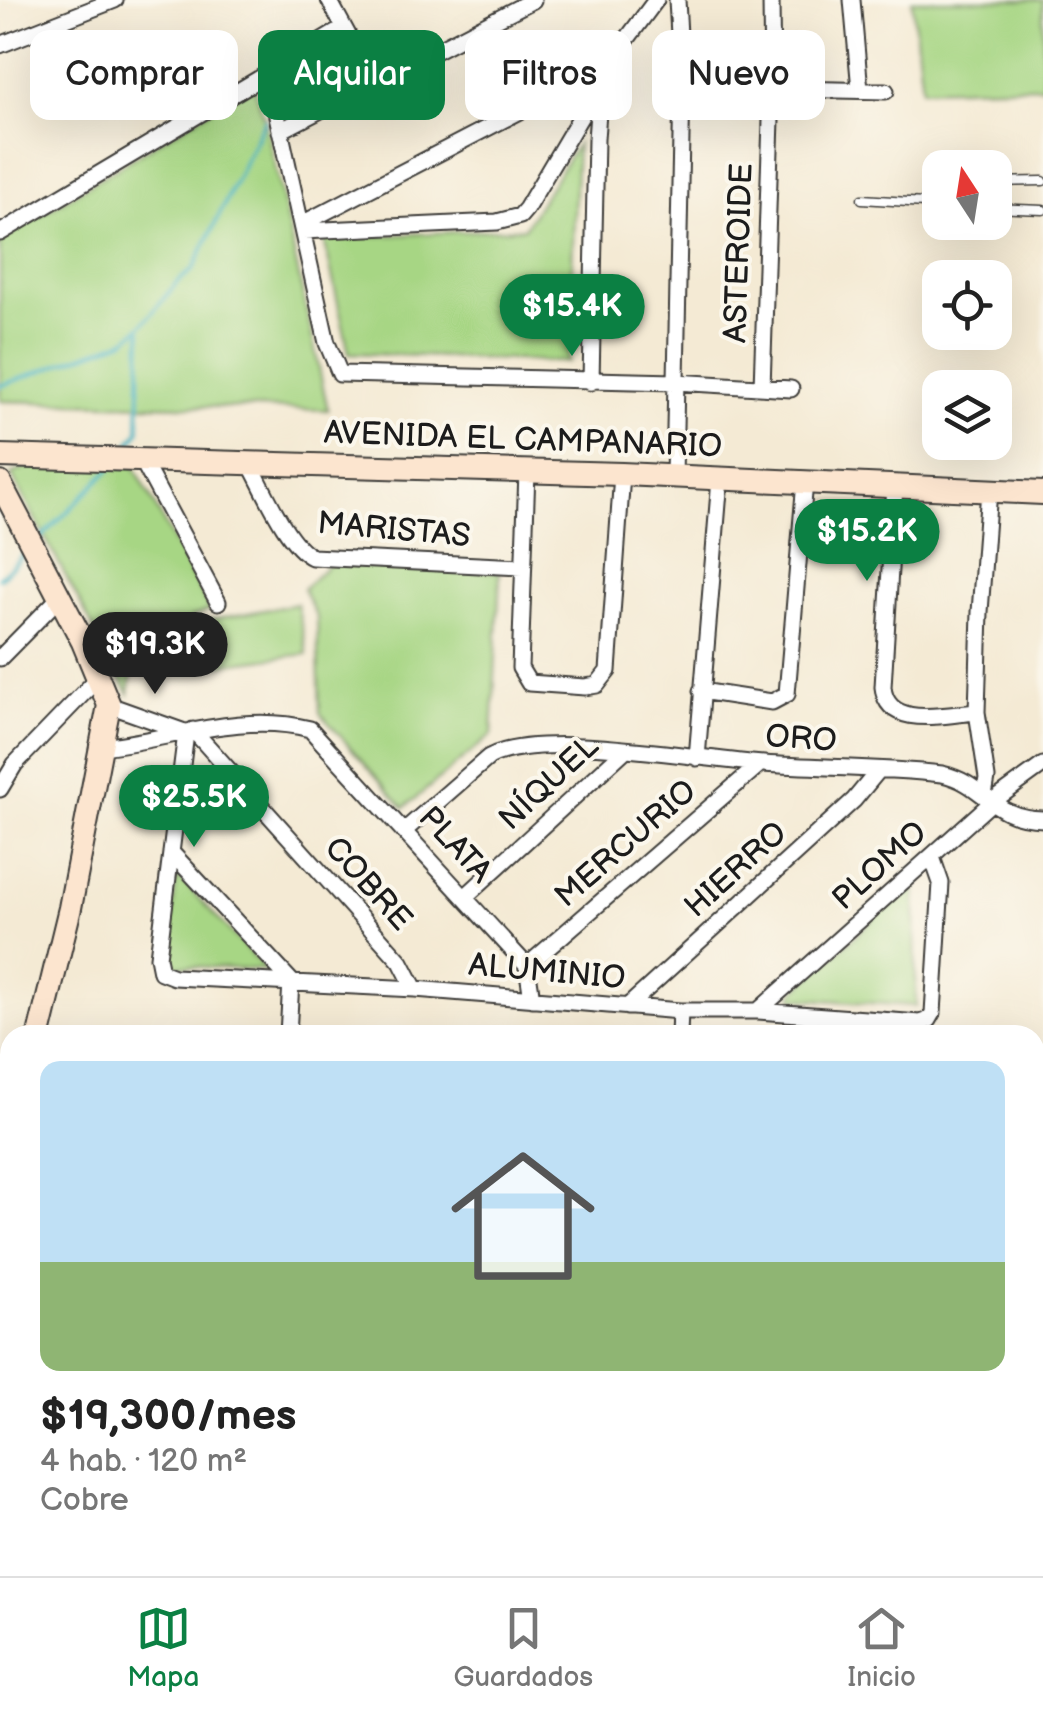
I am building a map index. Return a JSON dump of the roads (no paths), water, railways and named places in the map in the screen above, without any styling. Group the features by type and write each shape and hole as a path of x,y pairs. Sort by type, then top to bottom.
{"street":[{"path":"0,45 115,0"},
{"path":"329,0 344,28 341,30"},
{"path":"445,45 534,0"},
{"path":"632,32 656,0"},
{"path":"677,0 679,30"},
{"name":"ASTEROIDE","path":"771,0 771,30"},
{"path":"852,0 860,90"},
{"path":"0,234 258,81"},
{"path":"825,90 886,90"},
{"path":"277,120 340,374 676,382 791,389"},
{"path":"280,132 302,120"},
{"path":"302,228 505,120"},
{"path":"302,228 498,222 520,216 579,120"},
{"path":"591,382 598,120"},
{"path":"674,477 681,120"},
{"name":"ASTEROIDE","path":"762,387 771,120"},
{"name":"AVENIDA EL CAMPANARIO","path":"0,456 622,474 1043,493"},
{"path":"142,460 218,602"},
{"name":"MARISTAS","path":"250,464 291,538 302,552 312,557 522,566"},
{"path":"527,472 519,658 524,677 538,685 597,685 608,672 622,474"},
{"path":"697,758 720,478"},
{"path":"701,691 772,702 787,694 804,481"},
{"path":"0,484 99,676 109,705 70,908 41,1025"},
{"path":"895,485 883,687 886,703 893,711 916,716 977,712"},
{"path":"988,799 977,712 989,490"},
{"path":"0,658 59,598"},
{"path":"0,789 15,764 99,676"},
{"name":"COBRE","path":"109,705 190,732 402,962 414,989"},
{"name":"COBRE","path":"101,747 232,726 289,726 310,729 321,738"},
{"path":"190,732 171,852 292,981 289,1025"},
{"name":"PLATA","path":"321,738 527,966"},
{"name":"ORO","path":"404,831 489,757 502,750 542,745 957,777 1010,815 1043,819"},
{"name":"NÍQUEL","path":"466,896 624,751"},
{"name":"MERCURIO","path":"527,966 760,764"},
{"name":"PLOMO","path":"758,1011 932,858 988,799 1043,766"},
{"name":"HIERRO","path":"627,1007 854,800 878,771"},
{"name":"ALUMINIO","path":"171,852 158,957 160,972 174,977 292,981 905,1024 929,1020 933,1013 941,883 932,858"},
{"path":"527,966 532,998"},
{"path":"679,1025 680,1011"}],"lane":[{"path":"1012,182 1043,181"},
{"path":"862,200 922,203"},
{"path":"1012,209 1043,210"}],"waterway":[{"path":"0,386 123,341 143,325 174,286 193,270 265,120"},
{"path":"130,443 139,431 141,331"},
{"path":"39,540 110,469"},
{"path":"0,578 25,553"}]}
